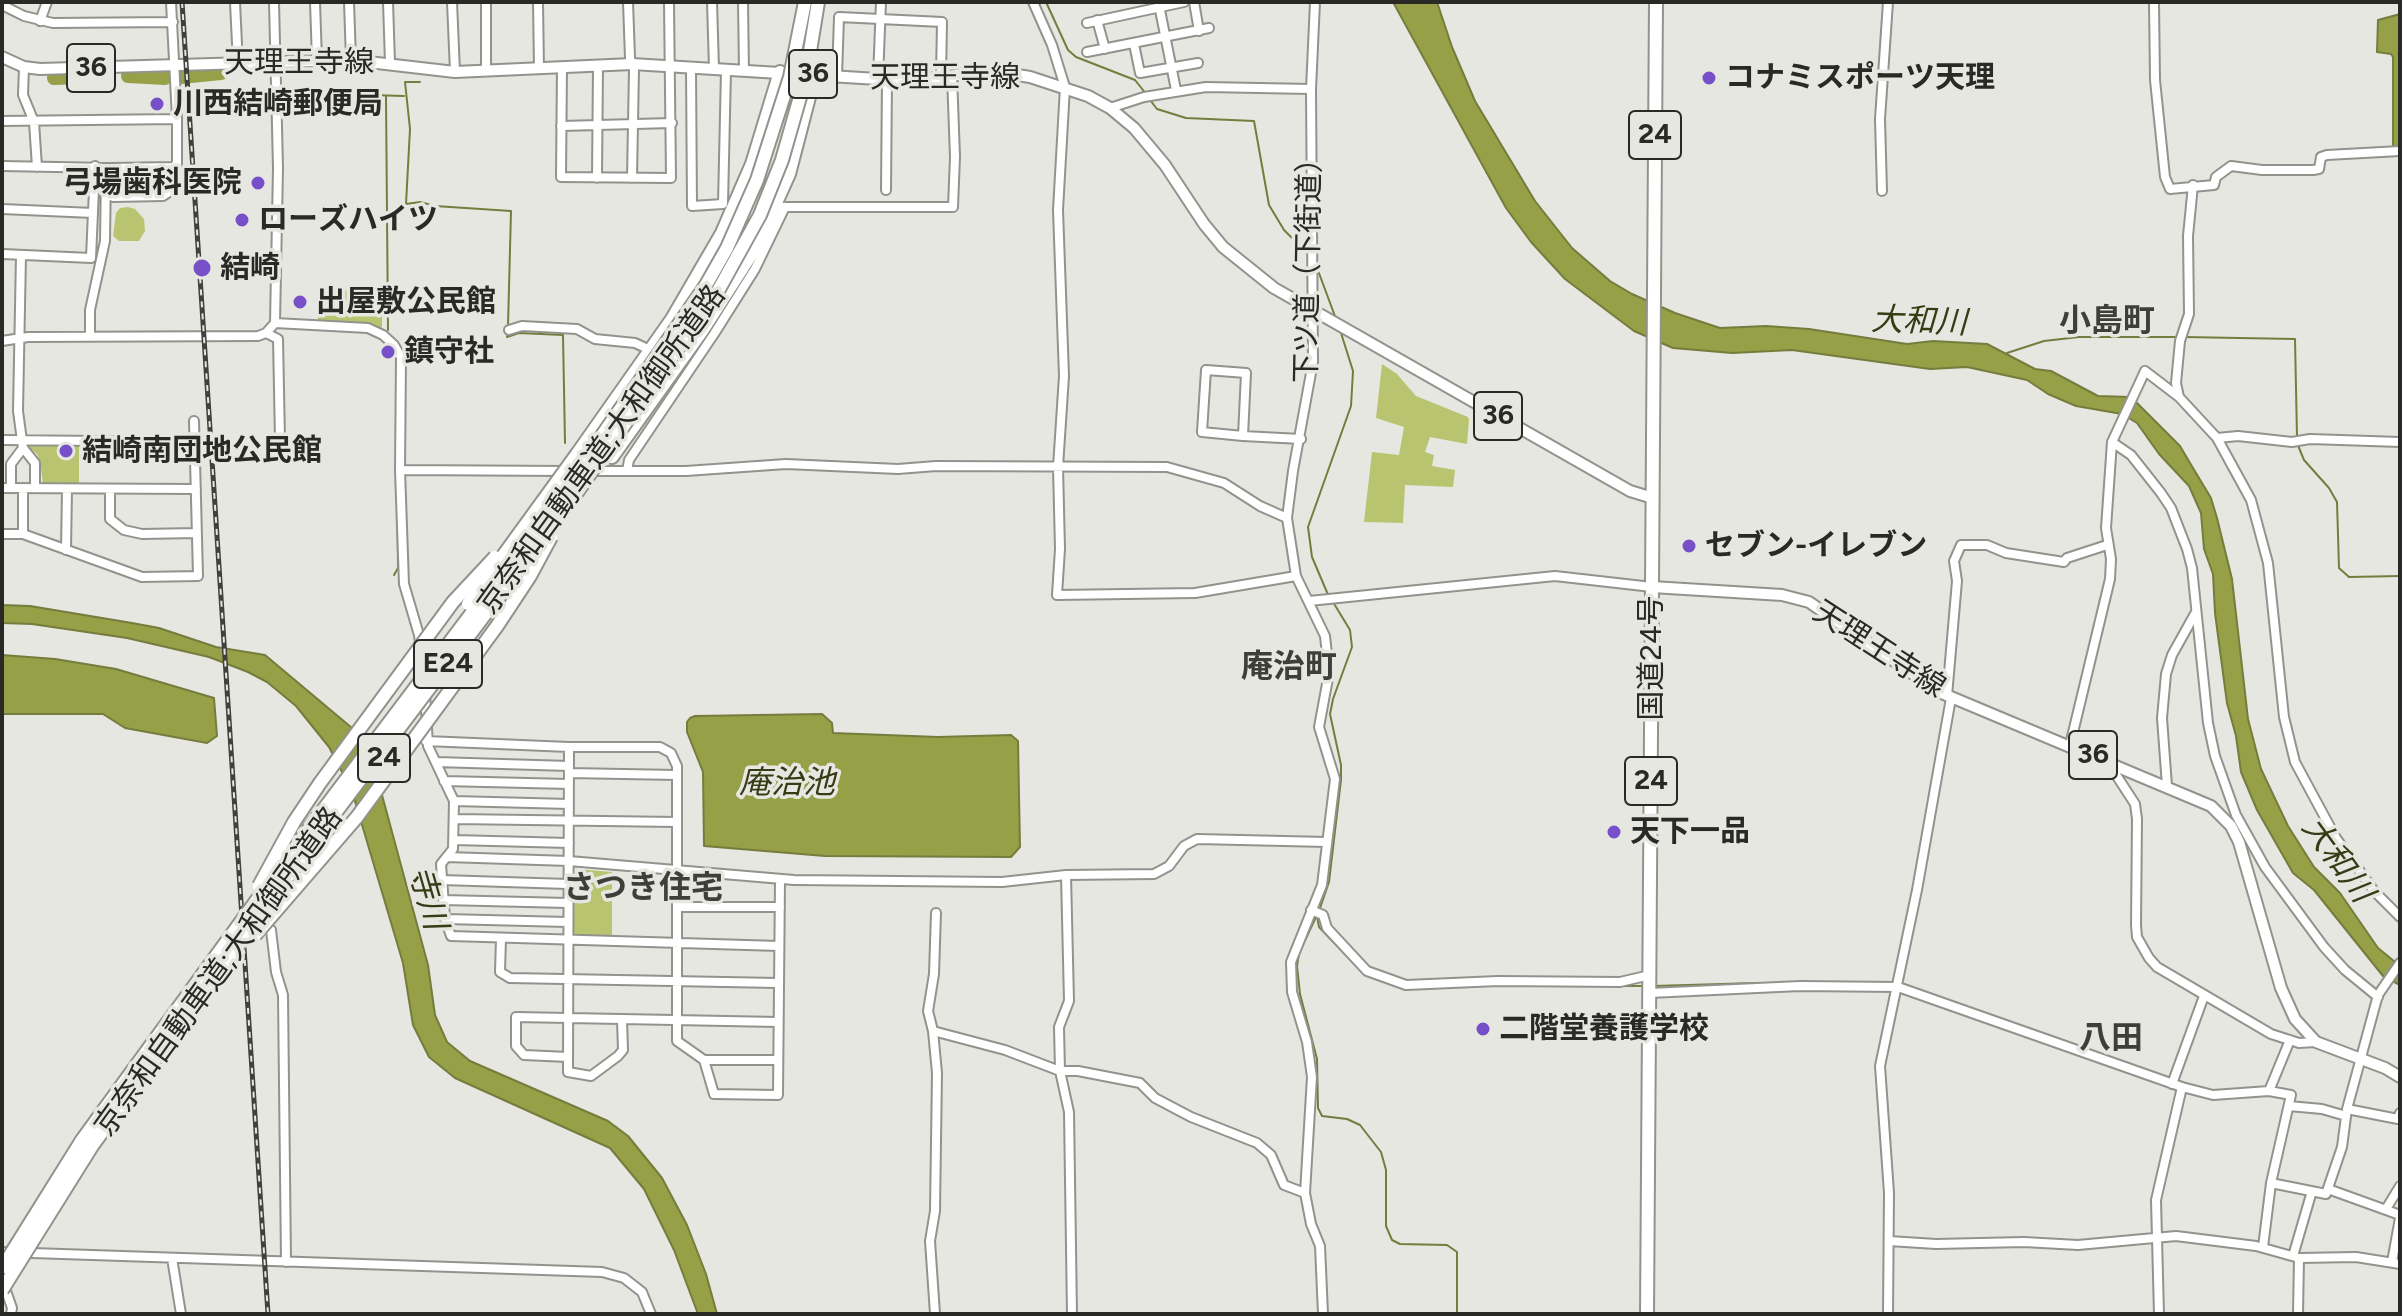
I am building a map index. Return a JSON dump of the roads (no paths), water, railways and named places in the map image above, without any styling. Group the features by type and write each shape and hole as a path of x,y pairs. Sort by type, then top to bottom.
{"highway":[{"name":"京奈和自動車道;大和御所道路","path":"4,1259 82,1140 315,821 568,495 668,343 727,248 757,180 790,77 805,2"},
{"name":"京奈和自動車道;大和御所道路","path":"3,1291 101,1134 711,303 773,186 806,76 818,2"},
{"name":"国道24号","path":"1647,1314 1656,2"},
{"name":"24","path":"4,1259 80,1138 672,319 698,277 768,118 780,72"},
{"name":"24","path":"3,1291 94,1148 157,1061 612,457 729,291 781,207 815,74"},
{"path":"248,906 311,796 453,602 538,511 568,495"},
{"path":"224,971 357,817 420,733 530,576 568,495"}],"main road":[{"name":"天理王寺線","path":"2,57 24,67 40,69 351,60 455,72 632,64 883,79 999,72 1030,77 1065,87 1110,108 1150,146 1223,247 1265,282 1630,491 1653,498"},
{"name":"天理王寺線","path":"1652,587 1782,595 1809,602 1949,697 2211,806 2231,826 2239,842 2281,988 2295,1019 2316,1042"},
{"path":"2316,1042 2400,1077"}],"street":[{"path":"40,21 47,2"},
{"path":"108,198 163,196 172,190 177,119 171,2"},
{"path":"235,2 238,65"},
{"path":"2,341 28,337 258,336 266,333 275,323 278,168 274,2"},
{"path":"315,2 317,61"},
{"path":"349,2 351,60"},
{"path":"388,2 390,63"},
{"path":"452,2 455,72"},
{"path":"486,2 486,71"},
{"path":"538,2 539,69"},
{"path":"628,2 634,69 632,178"},
{"path":"562,67 561,177 671,178 669,2"},
{"path":"712,2 714,69"},
{"path":"743,2 744,71"},
{"path":"881,2 886,190"},
{"path":"1033,2 1052,45 1065,87 1058,210 1064,376 1058,467 1060,549 1057,595 1195,593 1296,576"},
{"path":"1126,2 1128,14"},
{"path":"1087,23 1184,2"},
{"path":"1194,2 1199,31"},
{"name":"下ツ道（下街道）","path":"1315,2 1311,89 1313,362 1287,518 1296,576 1325,636 1329,658 1319,727 1335,779 1322,885 1291,962 1292,992 1307,1042 1312,1077 1305,1193 1311,1224 1320,1246 1323,1314"},
{"path":"1882,191 1880,119 1888,2"},
{"path":"2154,2 2155,80 2165,177 2170,189 2214,185 2216,177 2231,166 2262,170 2313,170 2319,169 2321,157 2327,155 2400,151"},
{"path":"2,5 40,21 173,22"},
{"path":"1159,5 1176,90"},
{"path":"627,471 629,460 755,269 781,207 953,207 942,22 839,17 837,76"},
{"path":"1097,20 1105,49"},
{"path":"1087,52 1209,28"},
{"path":"1134,44 1140,73 1198,63"},
{"path":"597,178 598,66"},
{"path":"24,67 23,95 34,122 37,167"},
{"path":"691,68 692,206 729,204 726,70"},
{"path":"1110,108 1155,94 1206,87 1311,89"},
{"path":"2,121 177,119"},
{"path":"561,126 672,123"},
{"path":"2,166 176,167"},
{"path":"2,254 91,258 95,166"},
{"path":"90,336 90,310 103,258 108,198 105,177 110,168"},
{"path":"2179,397 2176,383 2180,341 2189,314 2188,236 2193,185"},
{"path":"2,209 93,213"},
{"path":"21,255 18,411 23,444 35,463 35,488"},
{"path":"275,323 368,328 383,335 401,357 400,470 404,584 423,656 426,741 454,801 453,849 441,864 445,919 451,936 568,942 779,946"},
{"path":"509,330 522,326 577,329 595,339 635,343 650,350"},
{"path":"266,333 278,339 280,440"},
{"path":"1243,436 1246,373 1206,370 1202,432 1243,436 1301,439"},
{"path":"2144,373 2176,383"},
{"path":"2144,373 2179,397 2217,438 2251,500 2262,536 2272,592 2284,717 2295,762 2336,838 2374,891 2400,917"},
{"path":"2070,745 2110,579 2107,498 2113,441 2144,373"},
{"path":"2,534 23,534 142,577 198,576 194,421"},
{"path":"2217,438 2238,436 2292,442 2310,439 2400,442"},
{"path":"2,440 23,444 196,442"},
{"path":"2113,441 2131,455 2171,508 2187,549 2192,568 2208,723 2215,756 2236,815 2265,867 2324,947 2345,970 2378,996"},
{"path":"23,444 11,464 7,488 196,489"},
{"path":"400,470 686,471 786,464 898,469 936,466 1167,467 1224,483 1260,506 1287,518"},
{"path":"23,488 23,534"},
{"path":"66,550 67,489"},
{"path":"110,489 110,519 124,530 142,534 197,533"},
{"path":"1888,1314 1889,1193 1879,1075 1898,987 1949,697 1957,581 1954,561 1961,545 1987,545 2006,553 2064,562 2067,558 2107,545"},
{"path":"1309,601 1555,576 1652,587"},
{"path":"2167,786 2162,718 2164,684 2172,655 2196,612"},
{"path":"426,741 660,747 671,753 677,766 678,1044 704,1060 778,1060"},
{"path":"569,747 568,1072 591,1076 623,1050 622,1020"},
{"path":"2106,760 2135,804 2136,925 2142,948 2157,967 2271,1034 2308,1044 2316,1042"},
{"path":"436,762 677,775"},
{"path":"444,781 569,784"},
{"path":"454,801 569,804"},
{"path":"454,819 677,822"},
{"path":"447,857 569,861 780,880 936,883 1015,881 1066,875 1154,874 1169,866 1184,846 1197,839 1327,842"},
{"path":"454,840 569,843"},
{"path":"1066,875 1069,1001 1059,1027 1060,1071 1069,1112 1072,1314"},
{"path":"442,880 568,884"},
{"path":"704,1060 714,1094 778,1095 780,880"},
{"path":"443,900 568,903"},
{"path":"677,907 780,907"},
{"path":"1311,910 1323,915 1324,925 1360,965 1376,975 1406,985 1485,981 1620,982 1650,975"},
{"path":"935,1314 930,1241 936,1196 937,1073 928,1011 934,974 936,913"},
{"path":"445,919 568,922"},
{"path":"271,930 276,972 283,995 286,1262"},
{"path":"501,938 500,972 510,978 778,983"},
{"path":"2271,1183 2326,1194 2342,1147 2346,1112 2378,996 2400,963"},
{"path":"1650,993 1800,986 1898,987 2182,1087 2213,1095 2269,1091 2291,1095 2271,1183 2263,1247"},
{"path":"2172,1084 2204,996"},
{"path":"568,1057 524,1055 516,1046 516,1017 778,1022"},
{"path":"933,1031 1005,1050 1060,1071 1078,1071 1140,1083 1155,1098 1191,1117 1257,1143 1271,1155 1284,1185 1305,1193"},
{"path":"2269,1091 2290,1040"},
{"path":"2159,1314 2157,1189 2182,1087"},
{"path":"2289,1106 2398,1119 2400,1113"},
{"path":"2386,1209 2400,1186"},
{"path":"1889,1241 2078,1245 2189,1237 2263,1247 2296,1257 2356,1257 2396,1263 2400,1216 2328,1189"},
{"path":"2298,1314 2296,1257 2312,1191"},
{"path":"4,1259 26,1253 602,1272 624,1278 642,1292 651,1314"},
{"path":"172,1258 181,1314"},
{"path":"3,1291 12,1308 11,1314"}],"water":[{"path":"1393,2 1437,2 1475,101 1535,201 1572,248 1610,281 1632,294 1720,328 1766,326 1809,329 1907,344 1933,341 1987,344 2035,369 2051,371 2098,396 2131,397 2180,446 2211,498 2232,579 2248,719 2261,769 2288,826 2314,867 2340,893 2378,948 2400,966 2400,985 2383,976 2314,890 2293,873 2257,810 2241,772 2227,703 2213,574 2204,549 2201,513 2189,486 2159,454 2137,423 2122,414 2076,406 2048,394 2027,380 1967,367 1930,369 1792,350 1732,353 1673,348 1634,331 1565,279 1531,242 1506,208"},
{"path":"2400,14 2400,148 2393,148 2393,57 2377,52 2378,20"},
{"path":"2,605 30,606 159,628 216,647 265,655 352,728 382,795 428,965 435,1015 447,1042 470,1061 608,1121 628,1136 662,1178 687,1225 717,1314 698,1314 674,1250 644,1189 610,1148 455,1078 429,1057 413,1025 403,963 352,791 329,747 296,706 267,682 209,657 127,638 32,624 2,623"},
{"path":"2,655 55,659 116,669 214,698 217,736 207,743 125,728 103,714 2,714"},
{"name":"庵治池","path":"822,714 832,723 833,733 938,737 1011,735 1018,741 1020,847 1011,857 825,856 704,846 703,772 687,732 690,718"}],"waterway":[{"path":"1046,2 1068,50 1076,57 1135,80 1147,95"},
{"path":"181,77 221,73"},
{"path":"54,78 108,76"},
{"path":"128,76 165,78"},
{"path":"420,82 405,82 410,129 406,204 420,202 435,206 511,211 508,326"},
{"path":"371,95 404,96"},
{"path":"386,96 388,330"},
{"path":"1150,100 1157,109 1186,118 1254,121 1269,205 1284,230 1308,254"},
{"path":"1316,265 1336,319"},
{"path":"508,333 507,337 519,333 563,335 565,443"},
{"path":"1329,597 1312,557 1308,527 1351,406 1353,371 1341,333"},
{"path":"2007,353 2044,341 2079,337 2178,337"},
{"path":"2184,337 2295,339 2297,437"},
{"path":"394,575 398,568 396,357"},
{"path":"2297,443 2304,460 2337,502 2339,568 2349,577 2400,576"},
{"path":"1319,911 1329,882 1341,780 1341,765 1330,714 1352,647 1350,630 1333,602"},
{"path":"1317,916 1319,927 1362,972 1403,988"},
{"path":"1316,917 1299,953 1297,966 1300,994 1317,1059 1318,1108 1322,1116 1347,1119 1360,1125 1381,1152 1386,1170 1386,1226 1392,1240 1400,1244 1447,1245 1457,1252 1457,1314"},
{"path":"1653,986 1756,983"},
{"path":"1485,985 1643,986"}],"railway":[{"path":"182,2 268,1314"}],"place":[{"name":"コナミスポーツ天理","path":"1709,78"},
{"name":"川西結崎郵便局","path":"157,104"},
{"name":"弓場歯科医院","path":"258,183"},
{"name":"ローズハイツ","path":"242,220"},
{"name":"結崎","path":"202,268"},
{"name":"出屋敷公民館","path":"300,302"},
{"name":"鎮守社","path":"388,352"},
{"name":"結崎南団地公民館","path":"66,451"},
{"name":"セブン-イレブン","path":"1689,546"},
{"name":"天下一品","path":"1614,832"},
{"name":"二階堂養護学校","path":"1483,1029"}],"district":[{"name":"小島町","path":"2107,322"},
{"name":"庵治町","path":"1289,668"},
{"name":"さつき住宅","path":"643,889"},
{"name":"八田","path":"2111,1039"}],"water label":[{"name":"大和川","path":"1919,322"},
{"name":"大和川","path":"2337,860"},
{"name":"寺川","path":"427,898"}]}
